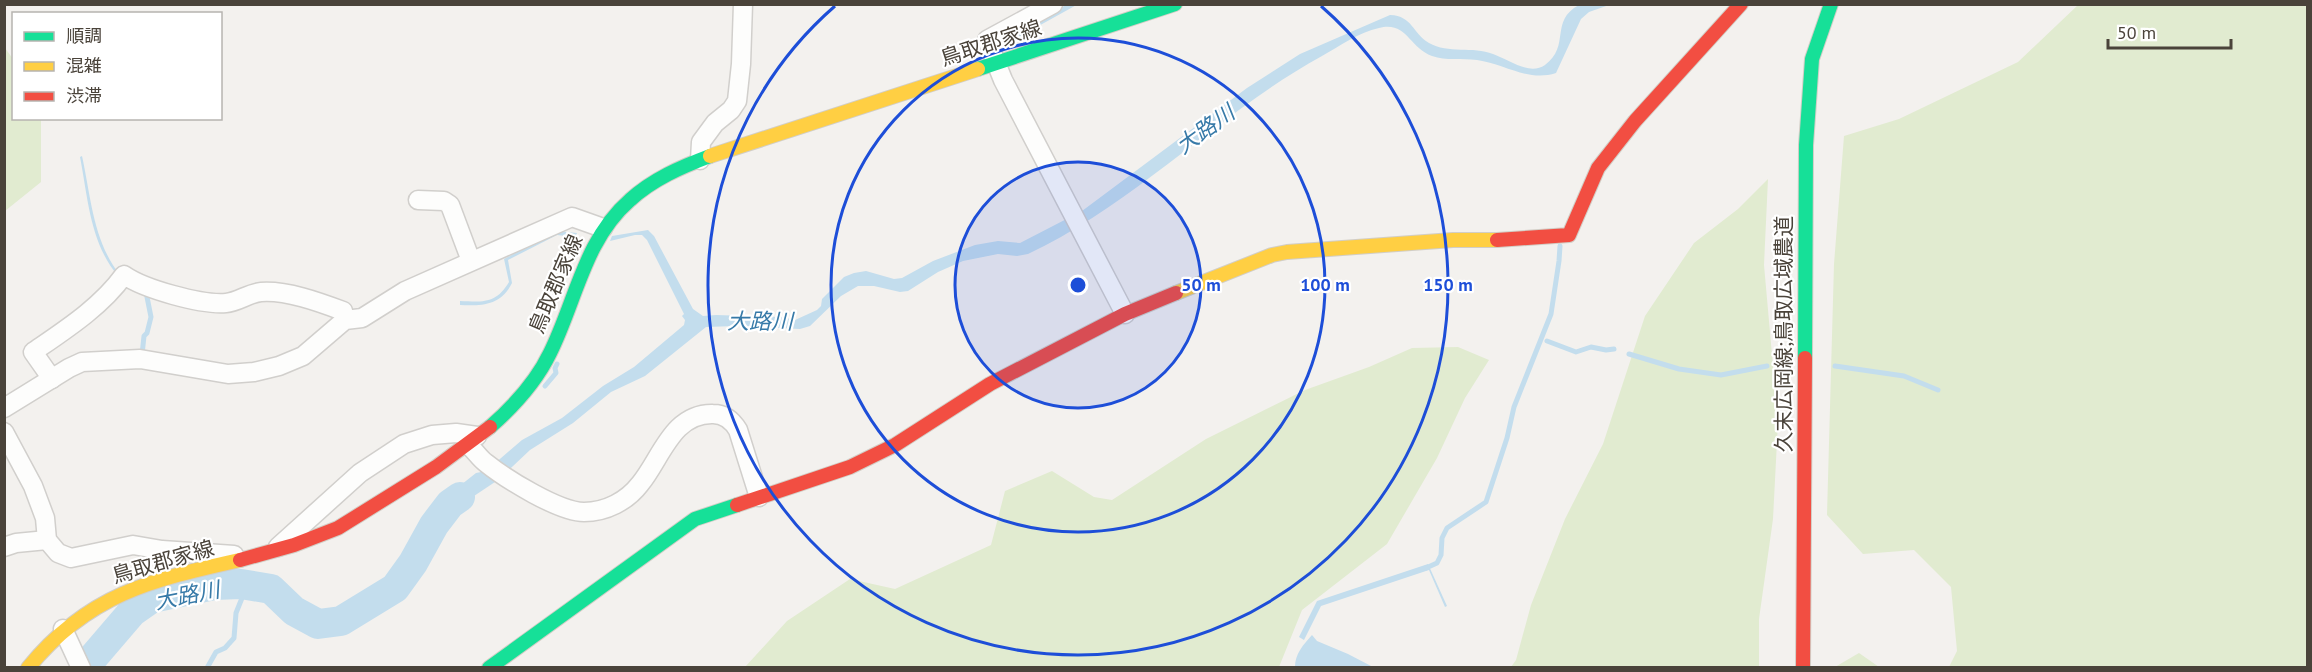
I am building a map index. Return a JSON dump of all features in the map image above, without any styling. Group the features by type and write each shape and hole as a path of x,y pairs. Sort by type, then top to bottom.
{"street":[{"path":"700,160 701,141 737,101 743,4"},
{"path":"1053,4 987,40 1003,80 1125,314"},
{"name":"鳥取郡家線","path":"28,668 63,629 112,597 177,575 257,556 321,536 393,494 472,440 509,410 531,384 549,356 582,266 603,228 631,198 653,182 684,165 786,130 1175,4"},
{"path":"489,668 695,519 850,467 895,445 990,384 1125,314 1272,255 1454,240 1514,240 1569,235 1598,168 1635,121 1741,4"},
{"name":"久末広岡線;鳥取広域農道","path":"1803,668 1806,146 1812,59 1831,4"},
{"path":"417,200 444,201 450,205 471,261"},
{"path":"4,408 82,362 140,359 228,374 254,372 279,366 303,356 345,320 362,318 405,291 572,217 603,228"},
{"path":"52,379 33,352 82,317 113,290 124,275 136,284 151,289 226,303 261,292 294,296 343,310 345,320"},
{"path":"275,551 360,473 404,444 432,435 456,433 472,440 484,462 509,480 554,503 581,512 606,508 629,495 641,483 662,448 685,424 707,414 720,414 734,423 738,430 759,497"},
{"path":"4,432 33,486 45,518 47,540 58,553 70,558 133,545 162,550 257,556"},
{"path":"4,547 16,543 47,540"},
{"path":"63,629 81,668"}],"green space":[{"path":"2078,5 2307,5 2307,667 1949,667 1957,651 1951,587 1914,550 1863,554 1827,515 1834,264 1844,136 1899,119 2018,62"},
{"path":"5,48 12,58 12,120 41,120 41,182 5,211"},
{"path":"1768,179 1764,265 1778,422 1773,519 1759,619 1759,667 1511,667 1516,660 1531,605 1565,519 1603,444 1645,316 1694,243 1738,209"},
{"path":"1458,347 1489,360 1465,398 1437,458 1387,544 1302,610 1279,667 745,667 787,621 850,579 895,589 991,545 1005,491 1052,471 1094,497 1112,500 1206,439 1305,390 1369,367 1412,348"},
{"path":"1859,653 1879,667 1835,667"}],"water":[{"path":"1579,5 1609,5 1589,12 1581,19 1556,73 1526,74 1477,60 1437,58 1424,52 1396,28 1372,30 1350,40 1284,79 1105,210 1028,254 1017,256 998,254 963,261 938,272 908,291 858,286 841,296 810,326 800,329 706,327 645,376 611,392 573,423 530,450 498,480 447,514 438,529 426,527 439,504 476,473 486,471 522,440 562,418 603,386 634,367 684,325 685,320 682,316 684,314 647,240 642,235 635,235 610,241 612,236 648,230 654,236 693,309 703,316 782,317 795,320 817,310 821,306 822,299 844,277 854,273 866,271 894,279 902,278 933,261 975,245 998,241 1020,243 1082,211 1247,88 1300,54 1390,15 1403,18 1423,39 1436,46 1477,50 1532,69 1545,65 1553,58 1565,18"},
{"path":"82,156 98,233 119,277 109,264 96,235 85,188 80,157"},
{"path":"557,231 577,233 575,237 557,235 508,260 512,283 497,300 484,304 460,305 460,301 482,301 494,298 509,282 504,259"},
{"path":"1428,564 1447,606 1445,607 1429,570 1321,606 1304,640 1299,637 1317,601"},
{"path":"1312,635 1317,641 1373,667 1295,667 1298,654"}],"waterway":[{"path":"999,45 1073,4"},
{"path":"1426,568 1437,563 1441,555 1442,538 1447,528 1486,502 1507,438 1514,407 1551,314 1560,246"},
{"path":"142,355 144,336 151,317 146,292"},
{"path":"1547,341 1576,352 1591,347 1614,349"},
{"path":"1629,354 1679,369 1721,375 1767,366"},
{"path":"545,386 556,373 557,364"},
{"path":"1835,366 1904,376 1938,390"},
{"name":"大路川","path":"84,668 132,612 152,598 214,585 241,584 271,589 294,611 318,624 341,621 395,588 413,563 434,525 450,504 460,497"},
{"path":"207,668 216,652 225,648 234,638 236,613 244,593"}],"traffic: fast":[{"path":"978,69 1175,4"},
{"path":"1805,358 1806,145 1812,59 1831,4"},
{"path":"490,427 524,393 544,364 559,333 591,252 614,216 630,200 658,180 710,156"},
{"path":"489,668 695,519 737,505"}],"traffic: slow":[{"path":"710,156 978,69"},
{"path":"1176,293 1272,255 1287,252 1453,240 1497,240"},
{"path":"28,668 74,623 123,594 150,583 240,560"}],"traffic: jam":[{"path":"1497,240 1569,235 1598,168 1635,121 1741,4"},
{"path":"737,505 850,467 895,445 990,384 1125,314 1176,293"},
{"path":"1803,668 1805,358"},
{"path":"240,560 294,545 338,528 436,467 490,427"}]}
